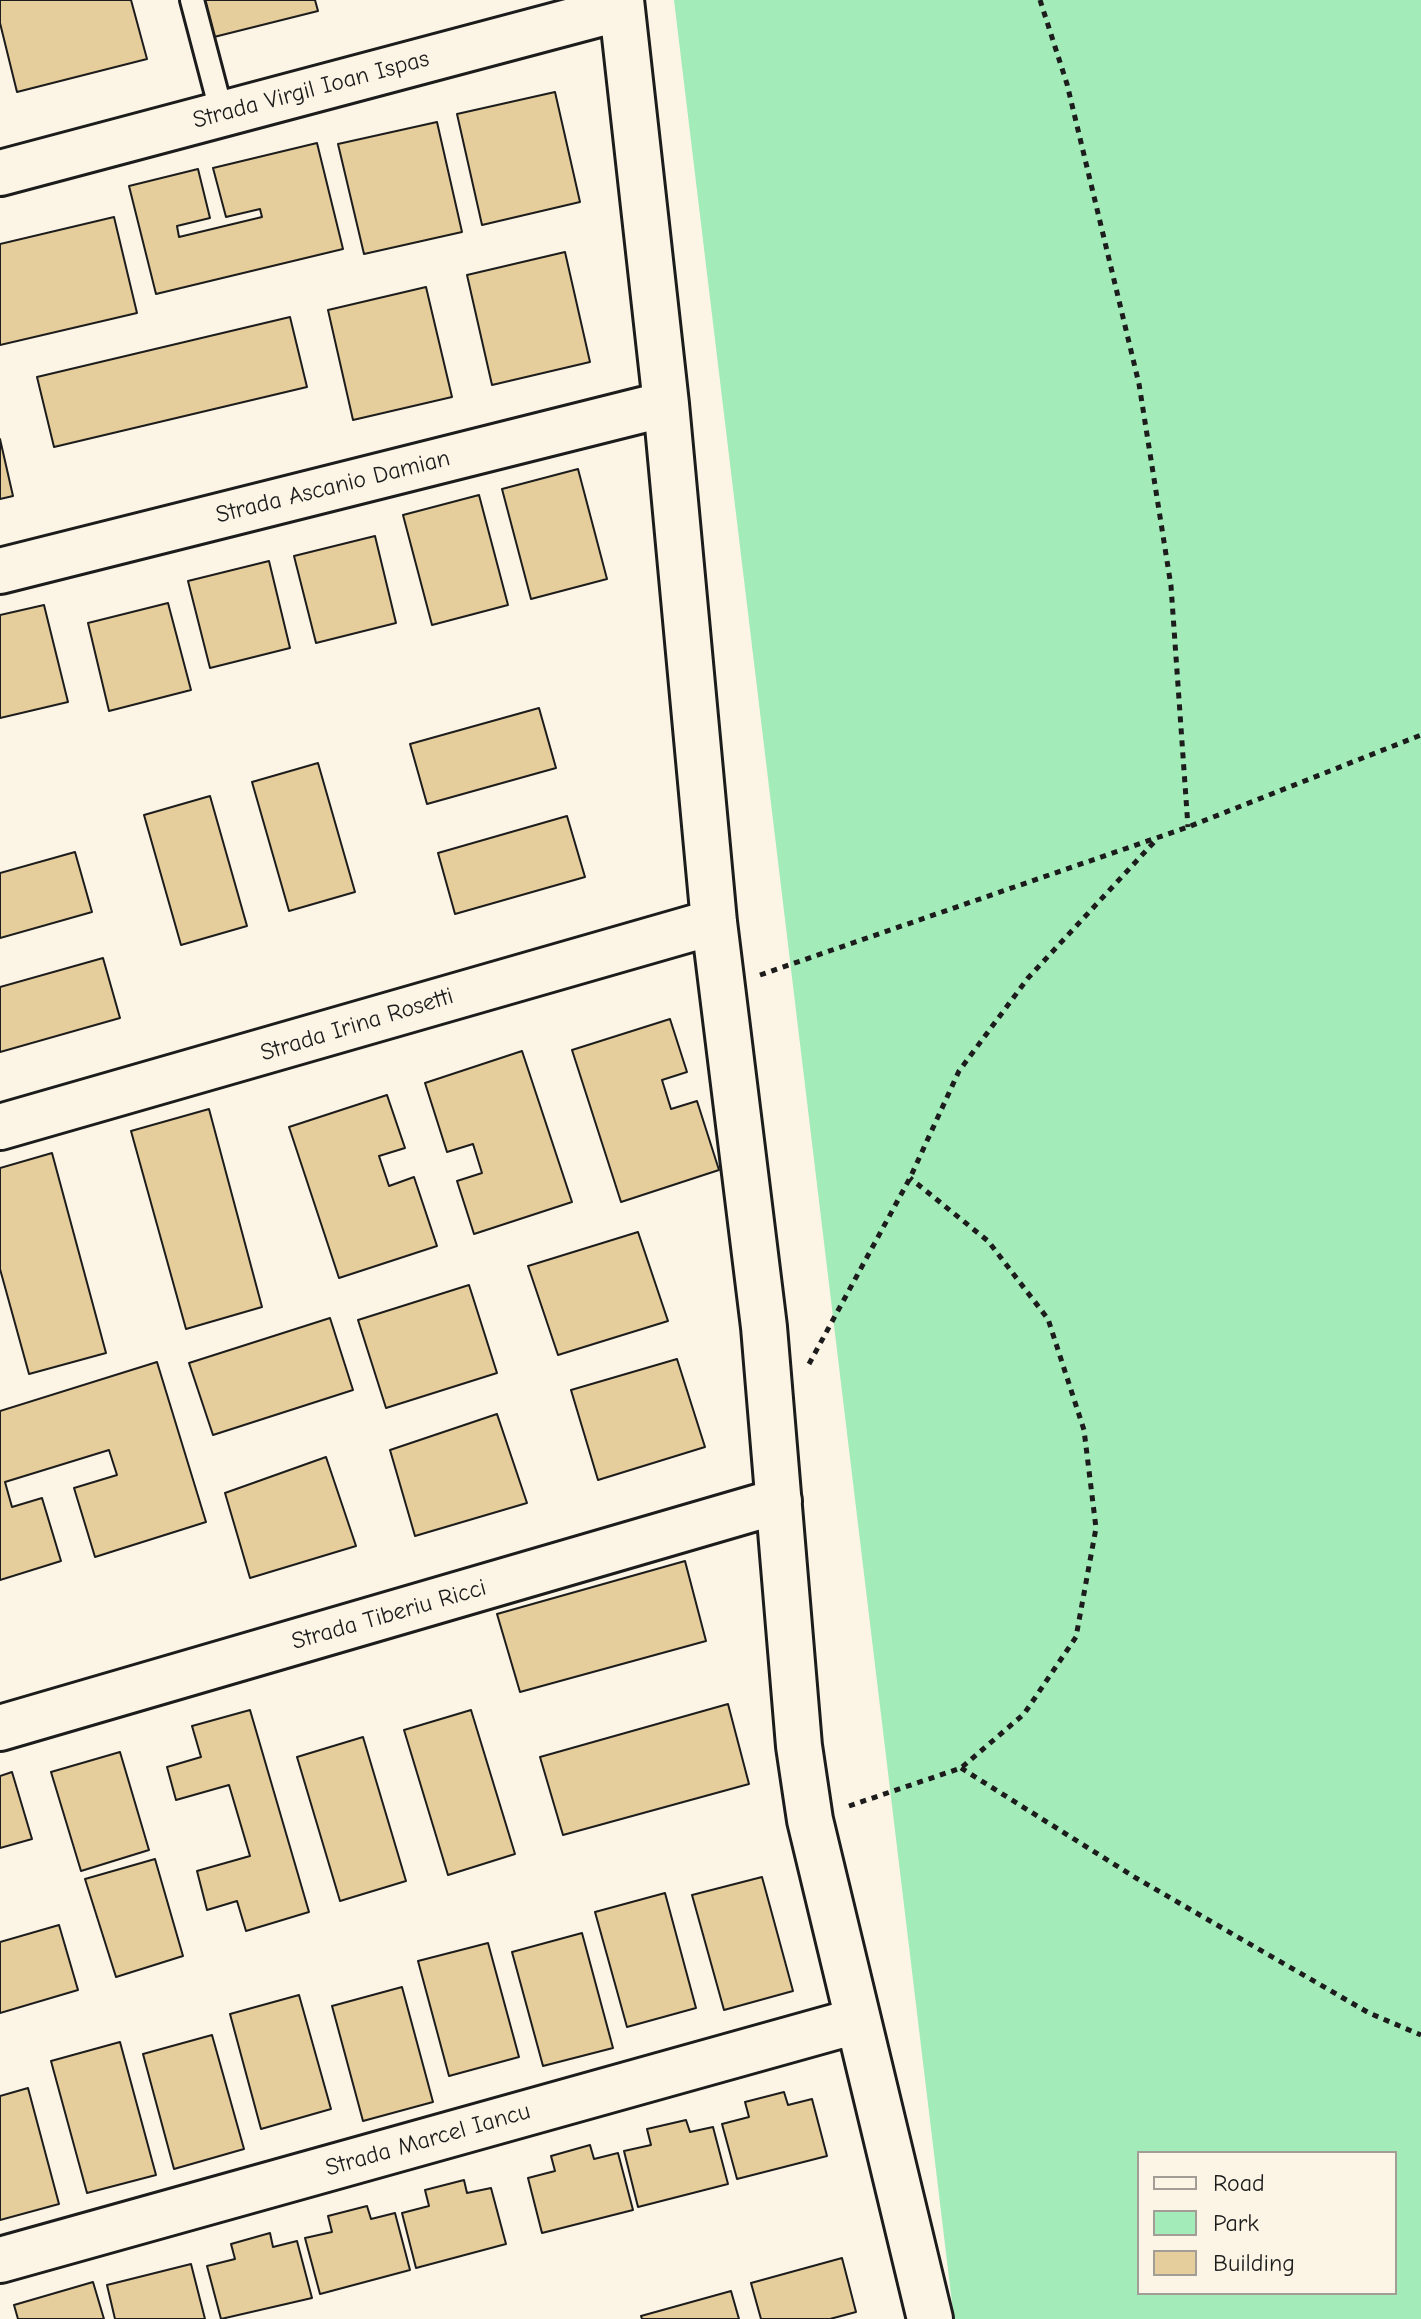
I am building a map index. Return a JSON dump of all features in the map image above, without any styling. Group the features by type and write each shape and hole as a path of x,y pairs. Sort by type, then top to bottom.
{"street":[{"name":"Strada Virgil Ioan Ispas","path":"0,173 621,4"},
{"path":"621,4 666,404 714,922 764,1327 799,1746 810,1820 930,2319"},
{"name":"Strada Ascanio Damian","path":"0,571 666,404"},
{"name":"Strada Irina Rosetti","path":"0,1127 714,922"},
{"name":"Strada Tiberiu Ricci","path":"0,1728 779,1501"},
{"name":"Strada Marcel Iancu","path":"0,2260 856,2021"}],"lane":[{"path":"192,0 222,114"}],"path":[{"path":"1040,0 1067,84 1139,384 1171,586 1188,827"},
{"path":"723,988 1188,827 1421,735"},
{"path":"772,1432 910,1178 959,1071 1028,978 1157,838"},
{"path":"810,1820 961,1768 1024,1714 1076,1637 1096,1528 1084,1430 1048,1319 988,1241 910,1178"},
{"path":"961,1768 1163,1894 1369,2013 1421,2035"}],"green space":[{"path":"674,0 1421,0 1421,2319 954,2319"}],"building":[{"path":"0,0 131,0 147,59 17,92 0,23"},
{"path":"196,0 315,0 318,11 206,39"},
{"path":"555,92 580,202 482,225 457,114"},
{"path":"437,122 462,232 364,254 338,144"},
{"path":"317,143 343,249 156,294 129,186 198,169 210,218 177,226 179,237 262,217 260,209 226,217 213,168"},
{"path":"114,217 137,313 0,345 0,244"},
{"path":"565,252 590,362 492,385 467,275"},
{"path":"426,287 452,397 353,420 328,310"},
{"path":"290,317 307,387 54,447 37,377"},
{"path":"0,439 13,496 0,499"},
{"path":"578,469 607,579 531,599 502,489"},
{"path":"479,495 508,605 432,625 403,515"},
{"path":"375,536 396,623 316,643 294,556"},
{"path":"269,561 290,648 210,668 188,581"},
{"path":"168,603 191,690 109,711 88,623"},
{"path":"44,605 68,702 0,718 0,615"},
{"path":"539,708 556,768 427,804 410,744"},
{"path":"318,763 355,892 289,911 252,782"},
{"path":"210,796 247,926 181,945 144,815"},
{"path":"567,816 585,877 455,914 438,853"},
{"path":"75,852 92,912 0,938 0,873"},
{"path":"103,958 120,1018 0,1052 0,987"},
{"path":"670,1019 687,1072 662,1080 671,1109 697,1101 719,1170 621,1202 572,1050"},
{"path":"522,1051 572,1202 474,1234 457,1181 482,1173 473,1144 447,1152 425,1083"},
{"path":"387,1095 405,1148 379,1156 389,1186 414,1177 437,1246 339,1278 289,1127"},
{"path":"209,1109 262,1307 186,1329 131,1131"},
{"path":"52,1153 106,1353 29,1374 0,1269 0,1168"},
{"path":"638,1232 668,1321 558,1355 528,1266"},
{"path":"469,1285 497,1373 386,1408 358,1320"},
{"path":"330,1318 353,1390 213,1435 189,1363"},
{"path":"677,1359 705,1447 598,1480 571,1390"},
{"path":"157,1362 206,1522 95,1557 74,1488 117,1475 109,1450 5,1482 12,1507 42,1498 61,1561 0,1580 0,1411"},
{"path":"497,1414 527,1503 415,1536 390,1450"},
{"path":"326,1457 356,1546 250,1578 225,1493"},
{"path":"685,1561 706,1641 520,1692 497,1614"},
{"path":"728,1704 749,1784 563,1835 540,1757"},
{"path":"250,1710 309,1912 246,1931 237,1901 207,1910 197,1871 250,1856 229,1785 176,1800 167,1767 201,1757 192,1726"},
{"path":"471,1710 515,1854 448,1875 404,1730"},
{"path":"363,1737 406,1881 340,1901 297,1757"},
{"path":"120,1752 149,1850 81,1871 51,1772"},
{"path":"12,1772 32,1839 0,1848 0,1776"},
{"path":"155,1859 183,1956 116,1977 85,1879"},
{"path":"762,1877 793,1991 724,2010 692,1895"},
{"path":"665,1893 696,2008 627,2027 595,1912"},
{"path":"59,1925 78,1990 0,2013 0,1942"},
{"path":"582,1933 613,2048 543,2066 512,1952"},
{"path":"488,1943 519,2057 449,2076 418,1961"},
{"path":"402,1987 433,2102 363,2121 332,2006"},
{"path":"299,1995 331,2109 261,2129 230,2014"},
{"path":"212,2035 244,2149 174,2169 143,2054"},
{"path":"120,2042 156,2175 87,2193 51,2061"},
{"path":"28,2088 59,2204 0,2220 0,2096"},
{"path":"784,2092 788,2105 812,2099 827,2156 737,2179 722,2124 749,2117 745,2102"},
{"path":"686,2120 690,2132 713,2127 728,2184 638,2207 624,2151 651,2145 647,2129"},
{"path":"590,2145 594,2159 618,2153 633,2210 542,2233 528,2178 555,2171 551,2156"},
{"path":"464,2180 467,2193 491,2188 506,2244 416,2268 402,2213 429,2206 425,2190"},
{"path":"367,2206 371,2219 395,2213 410,2270 320,2294 305,2238 332,2232 328,2216"},
{"path":"270,2233 273,2247 297,2241 312,2298 221,2319 207,2266 235,2259 231,2244"},
{"path":"842,2258 856,2312 830,2319 761,2319 751,2283"},
{"path":"191,2264 205,2319 115,2319 107,2285"},
{"path":"93,2282 104,2319 18,2319 14,2305"},
{"path":"731,2291 739,2319 642,2319 641,2316"}]}
